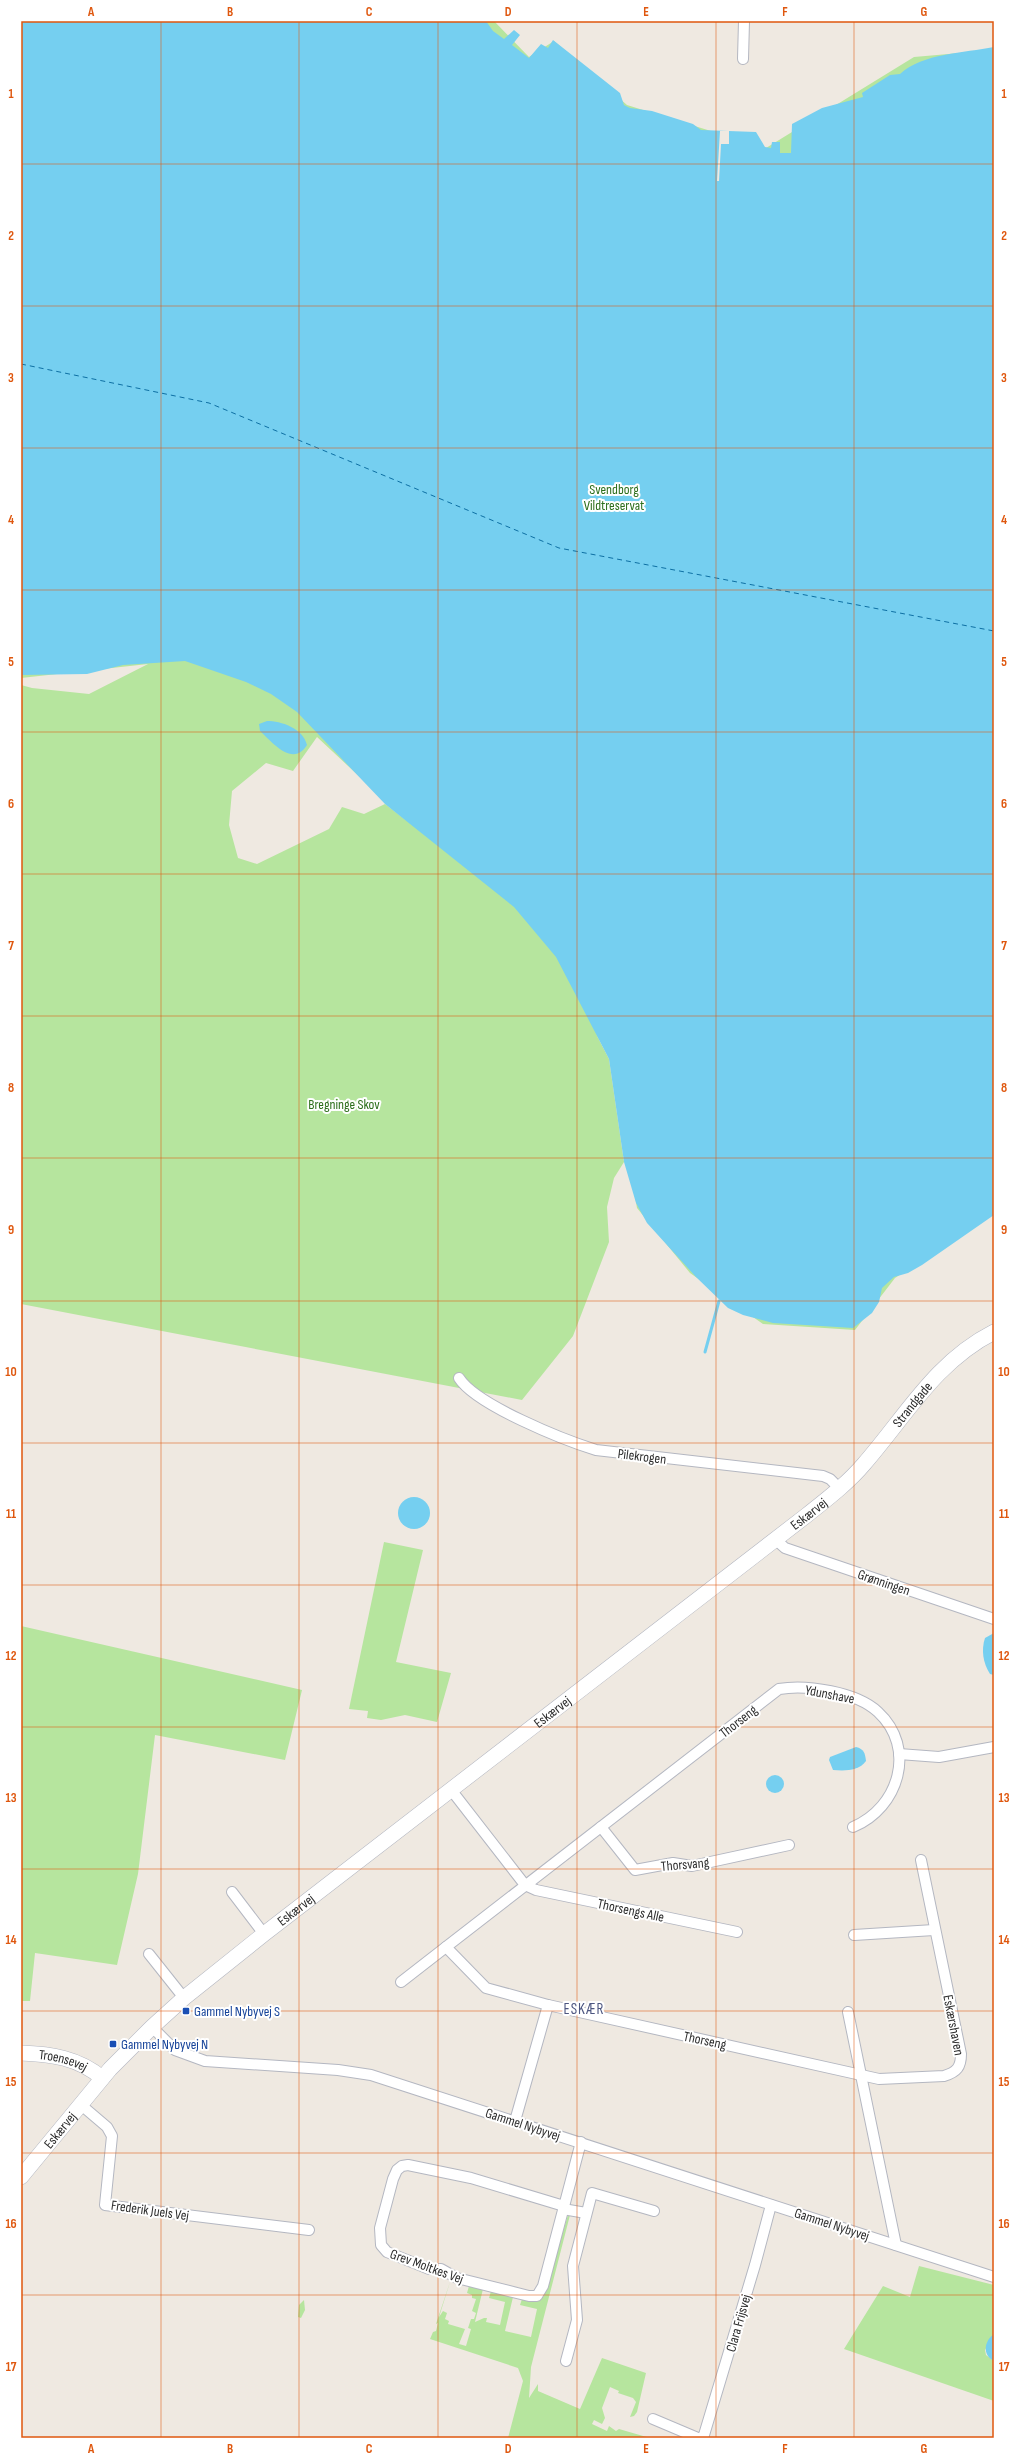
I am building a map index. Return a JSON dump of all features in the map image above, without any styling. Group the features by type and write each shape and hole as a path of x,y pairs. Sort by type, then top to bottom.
{"street":[{"path":"744,21 744,59"},
{"name":"Strandgade","path":"840,1488 868,1460 934,1376 959,1353 994,1332"},
{"name":"Pilekrogen","path":"459,1378 464,1386 475,1395 513,1415 576,1444 596,1450 823,1476 830,1479 840,1488"},
{"name":"Eskærvej","path":"21,2178 102,2078 152,2026 184,1998 264,1934 452,1791 776,1540 840,1488"},
{"name":"Grønningen","path":"776,1540 785,1548 994,1619"},
{"name":"Ydunshave","path":"779,1689 792,1687 846,1695 868,1704 889,1726 899,1754 898,1778 888,1799 872,1817 853,1827"},
{"name":"Thorseng","path":"401,1982 779,1689"},
{"path":"899,1754 939,1757 994,1747"},
{"path":"452,1791 525,1885"},
{"name":"Thorsvang","path":"601,1827 635,1870 673,1863 692,1866 789,1845"},
{"name":"Eskærshaven","path":"862,2074 879,2079 944,2076 954,2073 961,2065 961,2054 934,1930 921,1860"},
{"name":"Thorsengs Alle","path":"525,1885 536,1890 737,1932"},
{"name":"Eskærvej","path":"232,1892 264,1934"},
{"path":"854,1935 934,1930"},
{"name":"Thorseng","path":"446,1947 486,1988 548,2005 862,2074"},
{"path":"149,1954 184,1998"},
{"path":"515,2121 548,2005"},
{"name":"Gammel Nybyvej","path":"848,2012 862,2074 896,2245"},
{"name":"Gammel Nybyvej","path":"152,2026 175,2050 205,2062 355,2071 581,2142 994,2277"},
{"name":"Troensevej","path":"21,2052 68,2059 83,2064 102,2078"},
{"name":"Frederik Juels Vej","path":"80,2104 107,2127 112,2136 105,2205 309,2230"},
{"name":"Grev Moltkes Vej","path":"581,2142 563,2207 543,2286 535,2296 457,2278 450,2272 438,2268 429,2268 387,2252 380,2241 380,2228 393,2179 397,2170 408,2165 471,2178 563,2207 586,2213"},
{"path":"566,2361 577,2320 573,2266 592,2193 654,2211"},
{"name":"Clara Frijsvej","path":"653,2419 699,2438 704,2435 731,2350 771,2205"}],"green space":[{"name":"Svendborg Vildtreservat","path":"21,21 494,21 529,57 554,41 627,105 766,148 914,57 994,50 994,1214 895,1278 855,1330 763,1324 690,1273 637,1208 612,1060 596,1034 609,1059 624,1162 614,1178 607,1207 609,1242 573,1336 522,1400 21,1304 21,685 32,688 89,694 148,664 21,678","holes":["317,737 407,821 385,804 364,814 342,807 329,829 257,864 238,858 229,825 232,791 266,763 293,771"]},
{"path":"384,1542 423,1550 396,1662 451,1673 437,1722 405,1715 381,1720 367,1718 368,1711 349,1709"},
{"path":"21,1626 302,1690 285,1760 155,1735 138,1874 117,1965 35,1953 30,2001 21,2001"},
{"path":"568,2215 570,2215 531,2367 529,2398 538,2384 538,2391 580,2409 602,2358 646,2373 637,2412 634,2416 630,2417 636,2402 633,2398 618,2393 619,2391 610,2387 602,2408 605,2418 602,2424 594,2420 592,2424 607,2431 609,2426 616,2431 619,2429 650,2438 508,2438 523,2381 518,2368 430,2339 433,2332 436,2331 438,2323 436,2324 451,2279 439,2317 443,2311 447,2313 445,2319 449,2321 448,2324 465,2329 459,2344 466,2346 471,2329 468,2328 471,2319 474,2319 476,2313 472,2311 476,2299 472,2298 472,2295 467,2293 469,2286 483,2289 475,2322 487,2318 486,2322 500,2325 505,2302 489,2298 491,2291 513,2297 505,2331 531,2337 537,2309 520,2305 522,2299 533,2301 544,2296"},
{"path":"919,2266 994,2285 994,2334 985,2350 986,2355 994,2361 994,2401 844,2349 883,2286 910,2297"},
{"path":"304,2300 305,2310 301,2318 298,2317 299,2305"}],"water":[{"name":"Svendborg Vildtreservat","path":"21,21 486,21 493,31 504,39 514,30 520,35 512,45 529,58 541,44 548,48 553,40 620,93 624,105 630,108 652,111 693,124 701,130 756,132 765,147 771,148 772,142 780,142 780,153 791,153 792,124 822,108 863,97 862,93 890,75 900,74 909,67 920,62 944,55 994,47 994,1215 922,1265 908,1273 894,1277 882,1288 879,1302 872,1313 853,1328 773,1323 743,1315 728,1308 696,1277 647,1223 636,1203 624,1162 609,1059 556,957 514,907 385,804 297,712 271,694 246,682 185,661 123,665 87,674 21,675"},
{"path":"267,721 279,722 296,730 305,739 307,745 295,754 289,754 283,751 260,731 259,724"},
{"path":"411,1497 417,1497 427,1504 430,1513 429,1519 423,1526 417,1529 411,1529 401,1522 398,1516 398,1510 405,1500"},
{"path":"994,1633 994,1675 990,1674 988,1670 984,1661 983,1652 985,1638"},
{"path":"856,1747 861,1749 865,1754 866,1761 860,1767 851,1770 833,1770 829,1760 830,1757"},
{"path":"775,1775 781,1778 784,1784 781,1790 775,1793 769,1790 766,1784 769,1778"},
{"path":"994,2334 994,2361 986,2352 986,2344"}],"pier":[{"path":"720,131 729,131 729,144 721,144 719,181 717,181"}],"waterway":[{"path":"705,1352 719,1301"}],"ferry route":[{"path":"21,364 209,403 559,548 994,631"}],"place":[{"name":"Gammel Nybyvej S","path":"186,2011"},
{"name":"Gammel Nybyvej N","path":"113,2044"}],"district":[{"name":"ESKÆR","path":"584,2009"}],"park label":[{"name":"Bregninge Skov","path":"344,1104"}]}
